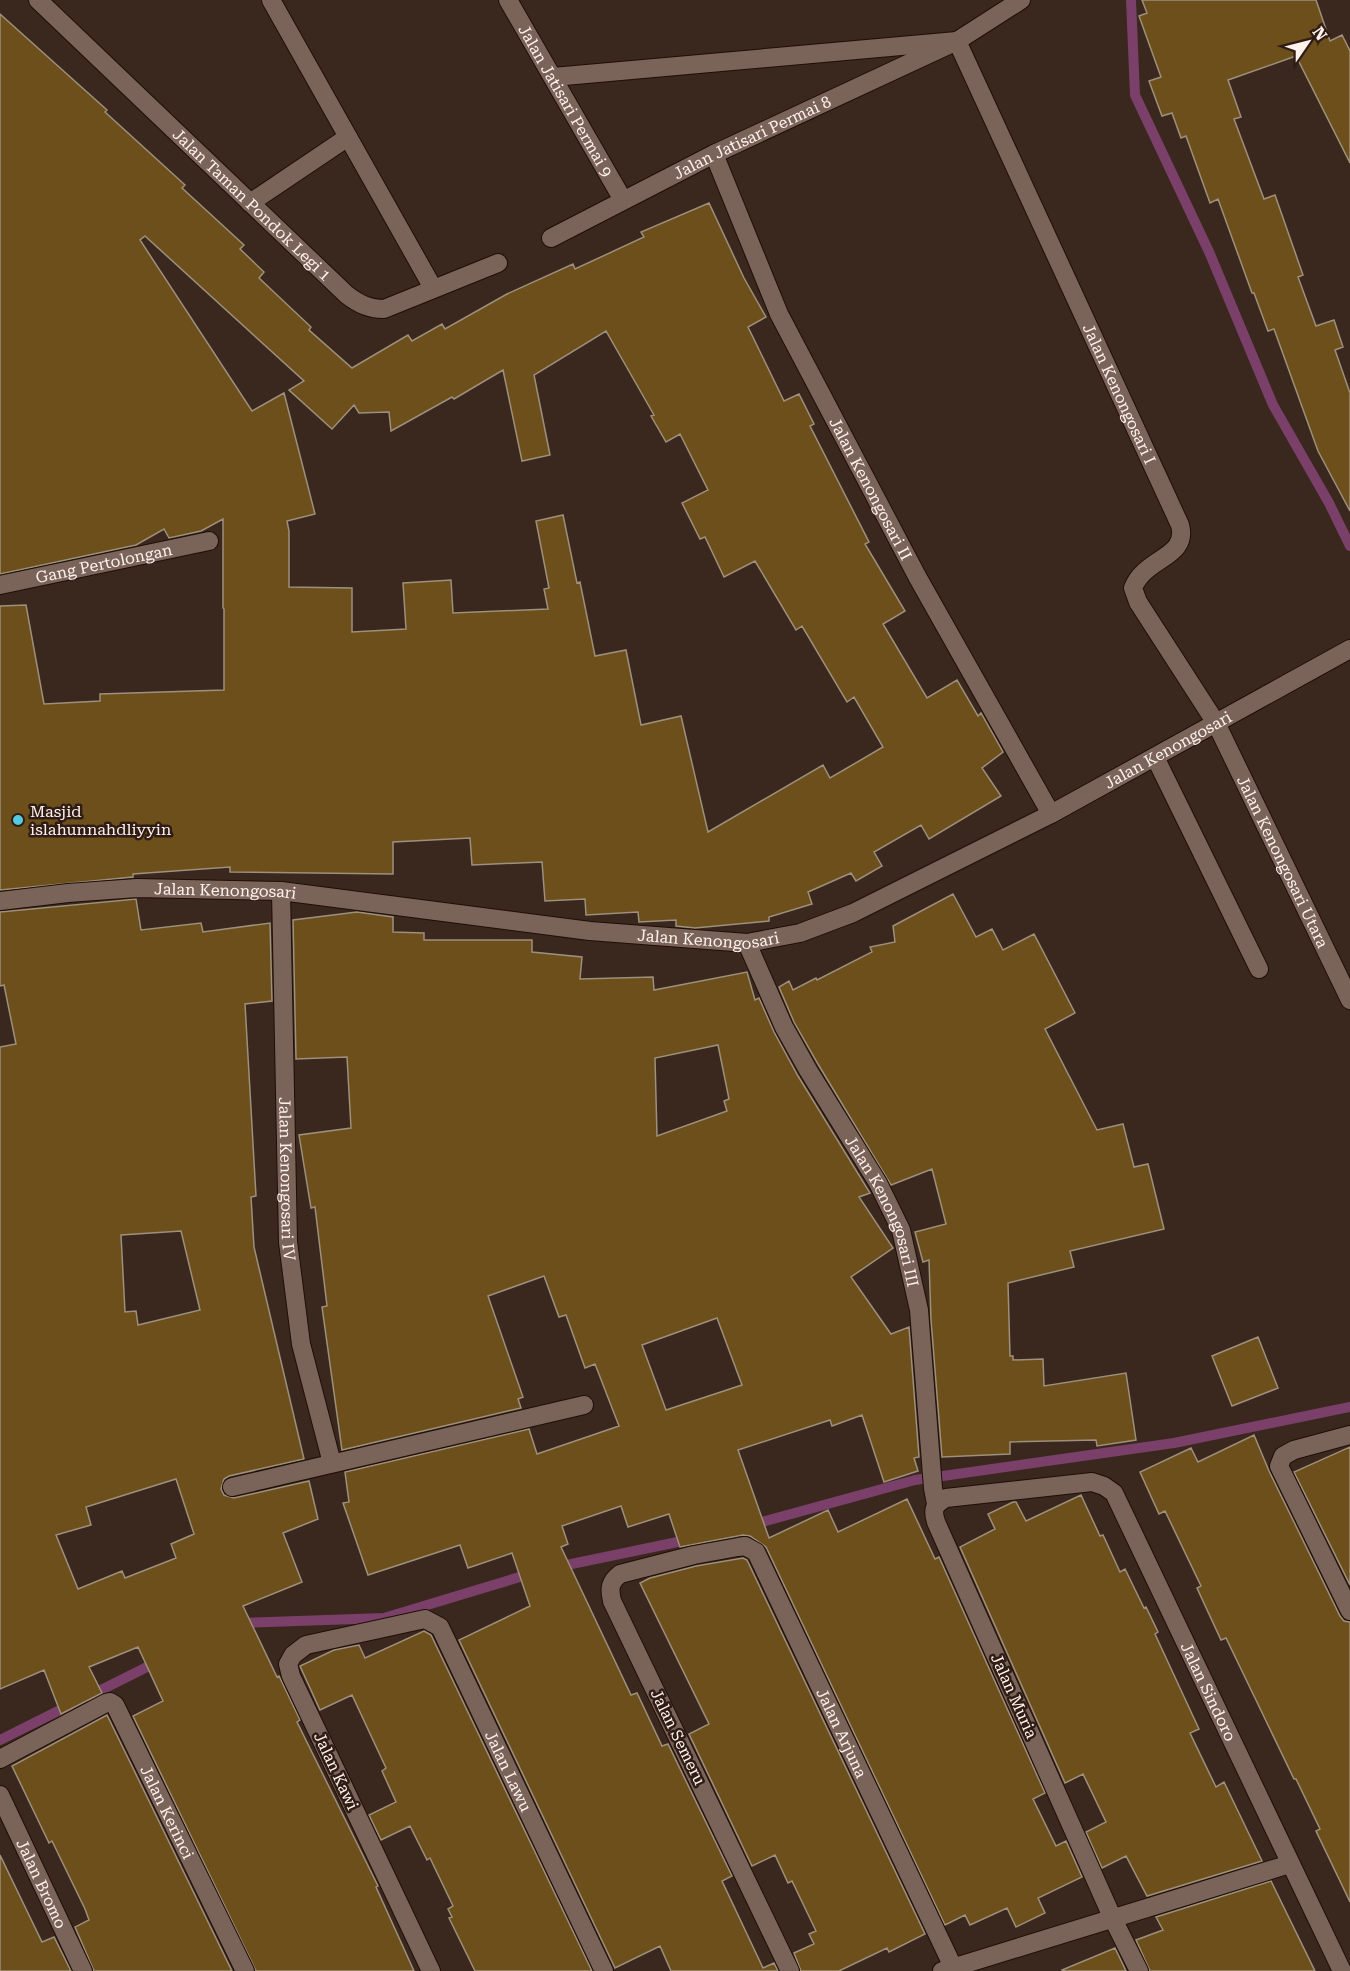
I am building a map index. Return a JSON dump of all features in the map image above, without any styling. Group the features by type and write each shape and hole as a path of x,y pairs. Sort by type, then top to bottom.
{"street":[{"name":"Jalan Taman Pondok Legi 1","path":"38,0 347,295 359,303 373,309 384,309 498,263"},
{"path":"271,0 433,288"},
{"name":"Jalan Jatisari Permai 9","path":"508,0 623,200"},
{"name":"Jalan Jatisari Permai 8","path":"551,238 714,154 957,41 1021,0"},
{"name":"Jalan Jatisari Permai 8","path":"553,77 957,41"},
{"name":"Jalan Kenongosari I","path":"957,41 1180,525 1181,542 1175,550 1144,570 1137,578 1133,588 1138,602 1216,723"},
{"path":"250,203 348,136"},
{"name":"Jalan Kenongosari II","path":"714,154 779,314 918,578 1051,814"},
{"name":"Gang Pertolongan","path":"0,585 209,541"},
{"name":"Jalan Kenongosari","path":"0,901 137,888 281,891 590,931 747,943 800,933 829,923 1051,814 1349,652"},
{"name":"Jalan Kenongosari Utara","path":"1216,723 1350,1000"},
{"path":"1155,757 1259,969"},
{"name":"Jalan Kenongosari IV","path":"281,891 288,1242 301,1344 332,1463"},
{"name":"Jalan Kenongosari III","path":"747,943 789,1035 878,1183 901,1230 919,1310 934,1496"},
{"path":"232,1487 584,1405"},
{"path":"1350,1435 1294,1450 1283,1456 1279,1466 1350,1611"},
{"name":"Jalan Sindoro","path":"934,1496 946,1498 1027,1491 1092,1482 1114,1493 1342,1971"},
{"name":"Jalan Muria","path":"934,1496 933,1511 936,1522 1113,1918 1139,1971"},
{"name":"Jalan Arjuna","path":"694,1555 745,1546 756,1552 950,1970"},
{"name":"Jalan Semeru","path":"694,1555 620,1574 612,1580 610,1590 612,1601 790,1971"},
{"name":"Jalan Lawu","path":"382,1628 425,1619 440,1627 604,1971"},
{"name":"Jalan Kawi","path":"382,1628 306,1645 293,1655 288,1664 291,1676 431,1971"},
{"name":"Jalan Kerinci","path":"0,1759 106,1703 115,1704 245,1971"},
{"name":"Jalan Bromo","path":"0,1795 83,1971"},
{"path":"950,1970 1290,1864"}],"building":[{"path":"1142,0 1316,0 1330,41 1342,35 1350,51 1350,163 1296,56 1228,80 1241,117 1234,119 1264,199 1275,195 1303,275 1298,277 1316,326 1334,320 1343,347 1335,350 1350,393 1350,511 1318,451 1274,329 1268,331 1218,199 1210,203 1186,136 1181,138 1172,113 1162,116 1149,81 1161,77 1139,16 1147,13"},
{"path":"0,14 107,110 105,112 185,185 182,188 244,245 240,249 264,272 259,278 311,327 309,330 352,368 408,335 412,341 442,324 445,329 507,294 573,264 575,269 644,237 641,232 709,203 744,278 766,317 748,327 784,401 799,394 814,424 810,426 869,542 865,544 905,611 883,624 927,698 957,680 978,716 981,713 1003,752 982,768 1001,796 929,839 921,825 874,852 882,866 856,881 851,873 808,892 812,904 769,917 769,921 695,928 676,926 676,920 639,922 638,912 586,915 585,899 545,901 542,862 472,865 470,838 393,842 393,874 230,872 230,867 133,874 133,877 0,890 0,606 26,605 44,704 100,701 100,694 224,690 223,519 201,531 169,538 164,529 136,545 0,574","holes":["145,236 304,381 289,390 332,429 354,405 359,413 389,412 391,431 452,397 454,399 503,370 522,461 550,455 534,375 606,331 654,415 651,416 666,442 680,434 708,490 682,503 700,539 705,537 724,577 755,561 796,630 802,626 847,702 854,697 883,747 830,778 823,765 708,832 681,716 641,725 626,650 595,656 563,515 536,521 549,588 544,589 548,609 453,613 451,580 403,583 406,629 352,632 352,588 289,587 287,521 315,514 284,393 252,411 140,240"]},
{"path":"953,894 976,937 992,929 1003,950 1034,934 1075,1013 1045,1029 1097,1130 1123,1124 1134,1167 1148,1164 1164,1229 1070,1251 1074,1267 1008,1283 1010,1356 1013,1356 1013,1360 1043,1359 1044,1386 1126,1373 1136,1440 1097,1446 1096,1440 1010,1442 1010,1454 942,1457 931,1320 929,1260 923,1262 915,1232 946,1224 932,1169 891,1185 794,1022 779,987 789,981 793,990 872,952 870,947 895,942 893,926"},
{"path":"136,899 141,930 201,923 203,932 270,923 272,1001 245,1004 256,1196 251,1197 254,1247 304,1459 229,1476 224,1479 221,1489 224,1495 234,1498 309,1481 318,1519 283,1533 302,1582 243,1606 277,1677 279,1676 300,1720 297,1722 378,1886 376,1887 414,1971 256,1971 133,1716 163,1701 138,1647 89,1667 102,1693 61,1714 44,1670 0,1689 0,1047 16,1044 4,985 0,986 0,912","holes":["181,1231 200,1310 138,1325 136,1311 125,1312 121,1235","176,1479 194,1534 171,1544 176,1558 125,1578 122,1571 78,1589 56,1535 91,1525 86,1507"]},
{"path":"357,912 393,917 393,932 424,933 424,940 532,940 532,952 582,957 580,979 653,977 654,990 747,972 755,1000 759,998 798,1076 870,1193 859,1197 893,1248 851,1277 891,1334 909,1327 919,1457 914,1458 918,1471 884,1482 862,1415 832,1426 830,1420 738,1450 769,1538 828,1510 838,1532 907,1499 935,1559 939,1557 1045,1793 1033,1799 1056,1846 1066,1841 1082,1877 1038,1898 1045,1913 1016,1927 1007,1908 970,1925 965,1915 945,1925 766,1547 750,1536 743,1535 680,1547 669,1514 628,1527 621,1506 562,1526 568,1544 561,1547 631,1695 637,1693 662,1746 668,1744 732,1876 722,1881 763,1968 774,1963 778,1971 671,1971 660,1946 615,1968 459,1640 530,1606 512,1553 468,1568 460,1545 368,1575 343,1503 349,1502 345,1472 529,1429 537,1454 619,1426 595,1364 585,1368 566,1315 559,1317 544,1276 488,1296 523,1397 518,1399 521,1408 342,1450 322,1307 327,1306 315,1207 311,1208 299,1135 351,1128 347,1057 296,1059 293,920","holes":["718,1045 729,1099 724,1101 727,1111 657,1136 655,1058","717,1318 742,1385 666,1410 642,1345"]},
{"path":"1258,1337 1278,1388 1232,1406 1212,1356"},
{"path":"1254,1435 1269,1471 1340,1616 1344,1621 1350,1622 1350,1902 1316,1831 1320,1829 1296,1779 1226,1638 1221,1640 1197,1588 1201,1586 1165,1511 1159,1514 1140,1472 1191,1448 1198,1462"},
{"path":"1350,1447 1350,1585 1294,1472"},
{"path":"1081,1495 1120,1572 1125,1569 1144,1608 1146,1607 1158,1632 1155,1634 1199,1729 1190,1733 1216,1787 1224,1782 1262,1861 1147,1896 1126,1856 1102,1868 1086,1832 1106,1822 1083,1774 1065,1783 960,1547 995,1529 988,1514 1013,1502 1016,1502 1026,1521"},
{"path":"743,1558 747,1560 925,1934 889,1952 887,1948 839,1971 801,1971 794,1953 814,1944 809,1934 816,1931 792,1881 788,1883 775,1855 752,1866 689,1734 709,1724 640,1583 650,1578 696,1566"},
{"path":"424,1631 431,1635 592,1971 475,1971 449,1918 452,1917 448,1909 453,1906 430,1858 427,1860 410,1826 381,1840 369,1815 396,1802 382,1771 386,1768 352,1695 320,1710 300,1666 334,1650 359,1645 365,1658"},
{"path":"107,1715 232,1971 94,1971 75,1927 89,1920 85,1909 52,1841 49,1843 12,1766"},
{"path":"0,1855 42,1942 54,1937 71,1971 0,1971"},
{"path":"1271,1881 1315,1971 1150,1971 1136,1940 1163,1930 1156,1917"},
{"path":"1115,1948 1126,1971 1062,1970"}],"waterway":[{"path":"1131,0 1135,95 1210,254 1273,405 1329,503 1350,546"},
{"path":"751,1525 915,1480 1174,1443 1350,1407"},
{"path":"557,1567 692,1539"},
{"path":"238,1623 384,1618 533,1573"},
{"path":"89,1696 159,1661"},
{"path":"0,1740 70,1705"}],"place":[{"name":"Masjid islahunnahdliyyin","path":"18,820"}]}
